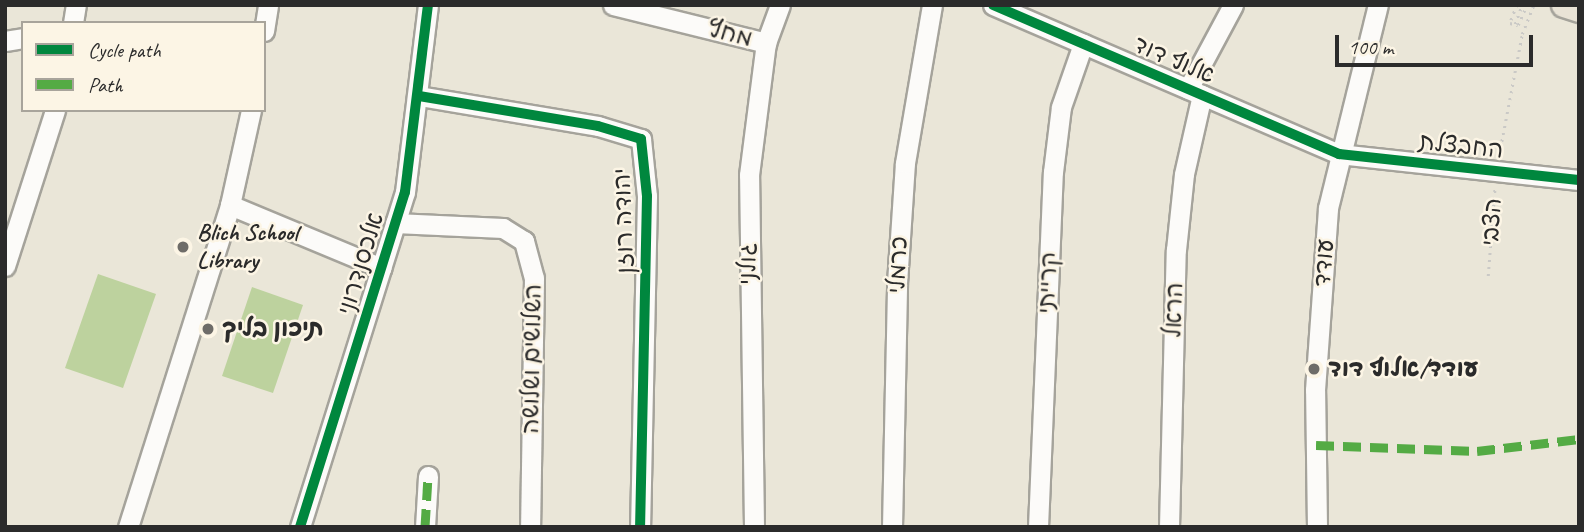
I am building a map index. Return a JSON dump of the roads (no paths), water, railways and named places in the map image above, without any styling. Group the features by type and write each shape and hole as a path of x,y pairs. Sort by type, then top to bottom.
{"main road":[{"path":"1564,5 1579,10"}],"street":[{"name":"אלכסנדרוני","path":"300,527 405,192 419,96 428,5"},
{"name":"מחץ","path":"613,5 766,43"},
{"name":"גולני","path":"754,527 749,176 766,43 780,5"},
{"name":"כרמלי","path":"892,527 897,283 905,163 932,5"},
{"name":"הראל","path":"1169,527 1176,250 1184,174 1195,92 1233,5"},
{"name":"עודד","path":"1317,527 1315,390 1328,208 1339,154 1378,5"},
{"name":"אלוף דוד","path":"995,6 1339,154"},
{"name":"קרייתי","path":"1038,527 1053,172 1061,107 1083,44"},
{"name":"יהודה רוזן","path":"419,96 598,126 641,139 647,196 640,527"},
{"path":"5,266 54,112"},
{"path":"128,527 230,205 251,112"},
{"name":"החבצלת","path":"1339,154 1579,180"},
{"path":"230,205 381,268"},
{"name":"השלושים ושלושה","path":"395,223 503,228 524,241 534,278 530,527"},
{"path":"425,527 428,476"}],"place":[{"name":"Blich School Library","path":"183,247"},
{"name":"תיכון בליך","path":"208,329"},
{"name":"עודד/אלוף דוד","path":"1314,369"}]}
